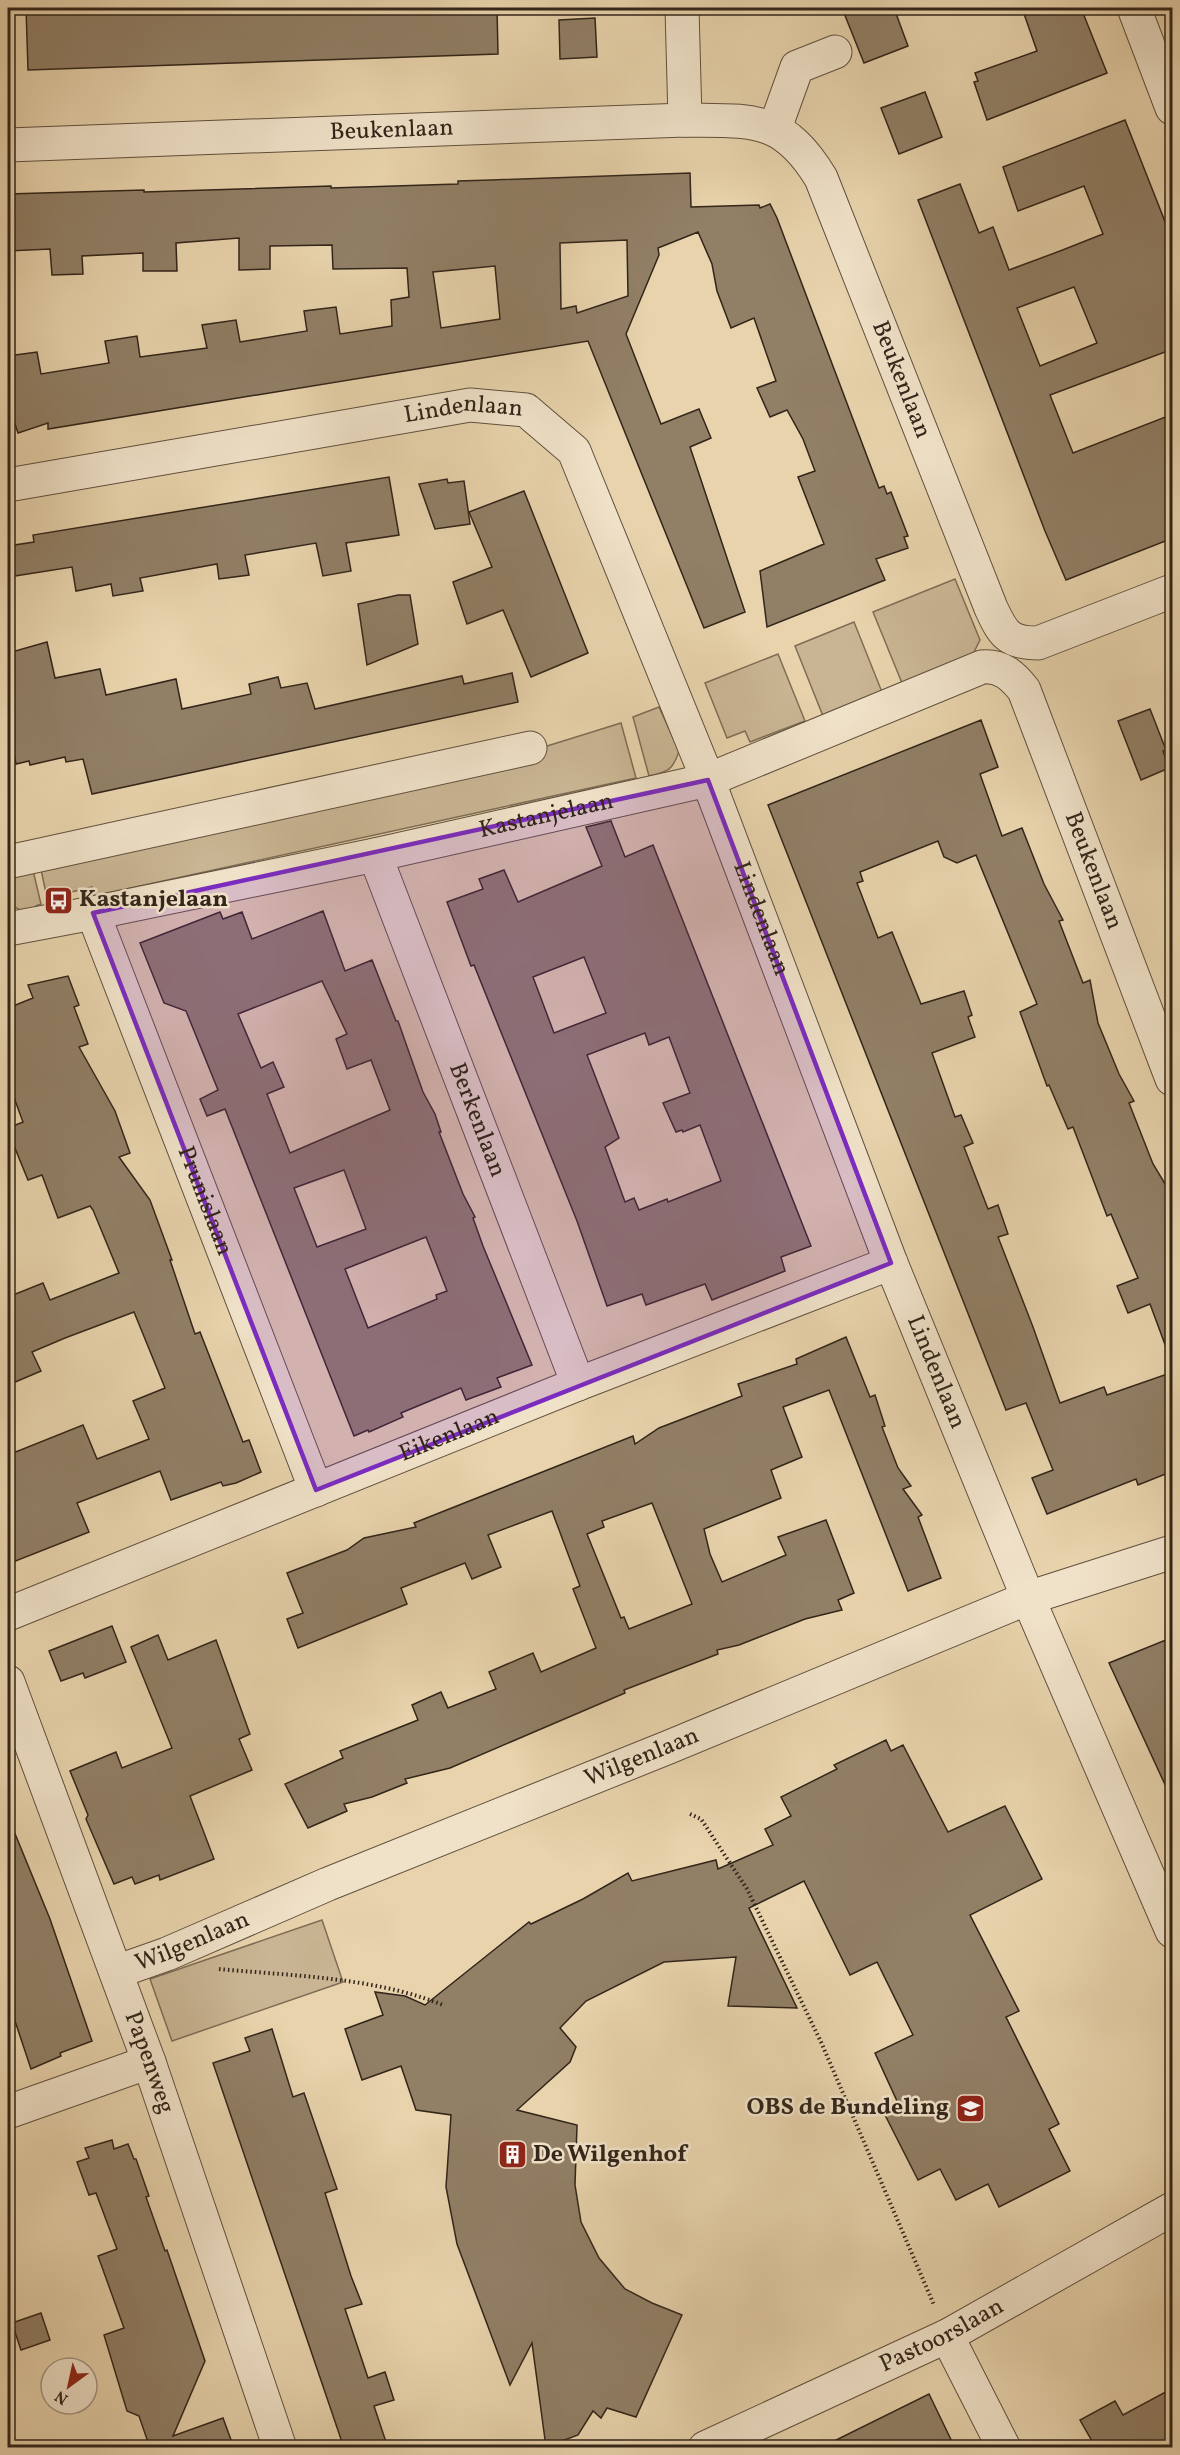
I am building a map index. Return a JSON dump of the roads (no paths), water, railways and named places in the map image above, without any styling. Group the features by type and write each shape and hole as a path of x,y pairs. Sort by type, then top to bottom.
{"street":[{"path":"682,8 686,120"},
{"path":"1134,8 1173,108"},
{"path":"775,128 797,67 835,52"},
{"name":"Beukenlaan","path":"8,145 686,120 747,121 775,128 791,139 805,152 821,178 1000,627 1007,655 1024,690 1173,1079"},
{"name":"Lindenlaan","path":"8,485 470,405 526,410 574,451 708,780 891,1263 1028,1598 1173,1931"},
{"name":"Kastanjelaan","path":"8,928 93,914 375,855 708,780 1007,655 1173,591"},
{"path":"8,862 530,748"},
{"name":"Berkenlaan","path":"375,855 578,1384"},
{"name":"Prunislaan","path":"93,914 316,1490"},
{"name":"Eikenlaan","path":"8,1614 578,1384 891,1263"},
{"name":"Wilgenlaan","path":"116,1972 167,1954 328,1884 669,1747 1028,1598 1173,1552"},
{"name":"Papenweg","path":"8,1682 149,2062 280,2448"},
{"path":"8,2112 149,2062"},
{"name":"Pastoorslaan","path":"705,2448 947,2336 1173,2209"},
{"path":"947,2336 1004,2448"}],"place":[{"name":"Kastanjelaan","path":"58,900"},
{"name":"OBS de Bundeling","path":"970,2108"},
{"name":"De Wilgenhof","path":"512,2155"}]}
